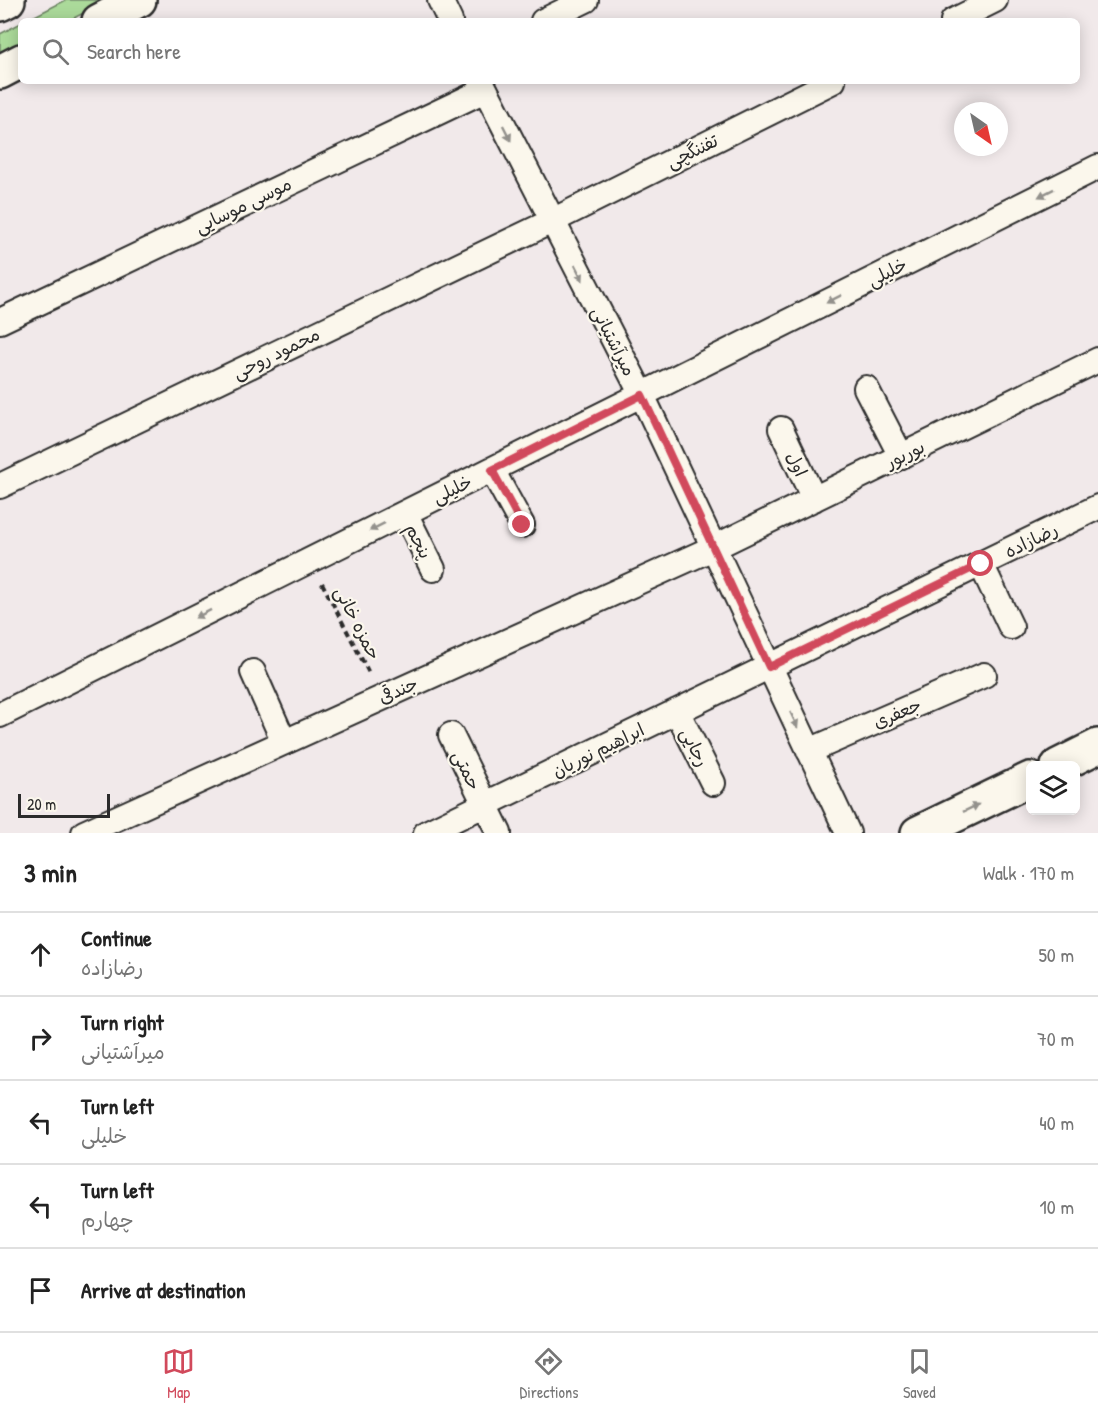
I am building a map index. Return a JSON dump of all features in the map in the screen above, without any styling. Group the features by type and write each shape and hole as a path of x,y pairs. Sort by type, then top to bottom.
{"main road":[{"path":"0,4 8,0"},
{"path":"105,18 139,0"},
{"path":"0,72 18,63"},
{"path":"1066,761 1098,746"},
{"path":"918,833 1026,781"}],"street":[{"path":"440,0 449,18"},
{"path":"549,18 586,0"},
{"path":"959,18 995,0"},
{"name":"تفننگچی","path":"552,221 827,84"},
{"name":"میرآشتیانی","path":"483,85 642,395 848,833"},
{"name":"موسی موسایی","path":"0,321 483,85"},
{"name":"خلیلی","path":"0,716 1098,167"},
{"name":"محمود روحی","path":"0,486 552,221"},
{"name":"بوربور","path":"713,548 1098,360"},
{"path":"866,387 901,456"},
{"name":"اول","path":"780,429 814,499"},
{"path":"492,470 522,525"},
{"name":"رضازاده","path":"769,667 1098,507"},
{"name":"پنجم","path":"405,513 434,569"},
{"name":"جندقی","path":"84,833 713,548"},
{"path":"981,564 1011,627"},
{"name":"ابراهیم نوریان","path":"426,833 769,667"},
{"path":"253,672 284,742"},
{"name":"جعفری","path":"809,751 984,675"},
{"name":"رجایی","path":"677,711 713,783"},
{"name":"حمتی","path":"451,735 484,805"},
{"path":"484,805 499,833"}],"path":[{"name":"حمزه خانی","path":"310,560 381,697"}],"green space":[{"path":"66,0 109,0 74,18 31,18"},
{"path":"18,25 18,47 0,56 0,34"}],"route":[{"path":"522,525 492,470 642,395 769,667 981,564"}]}
